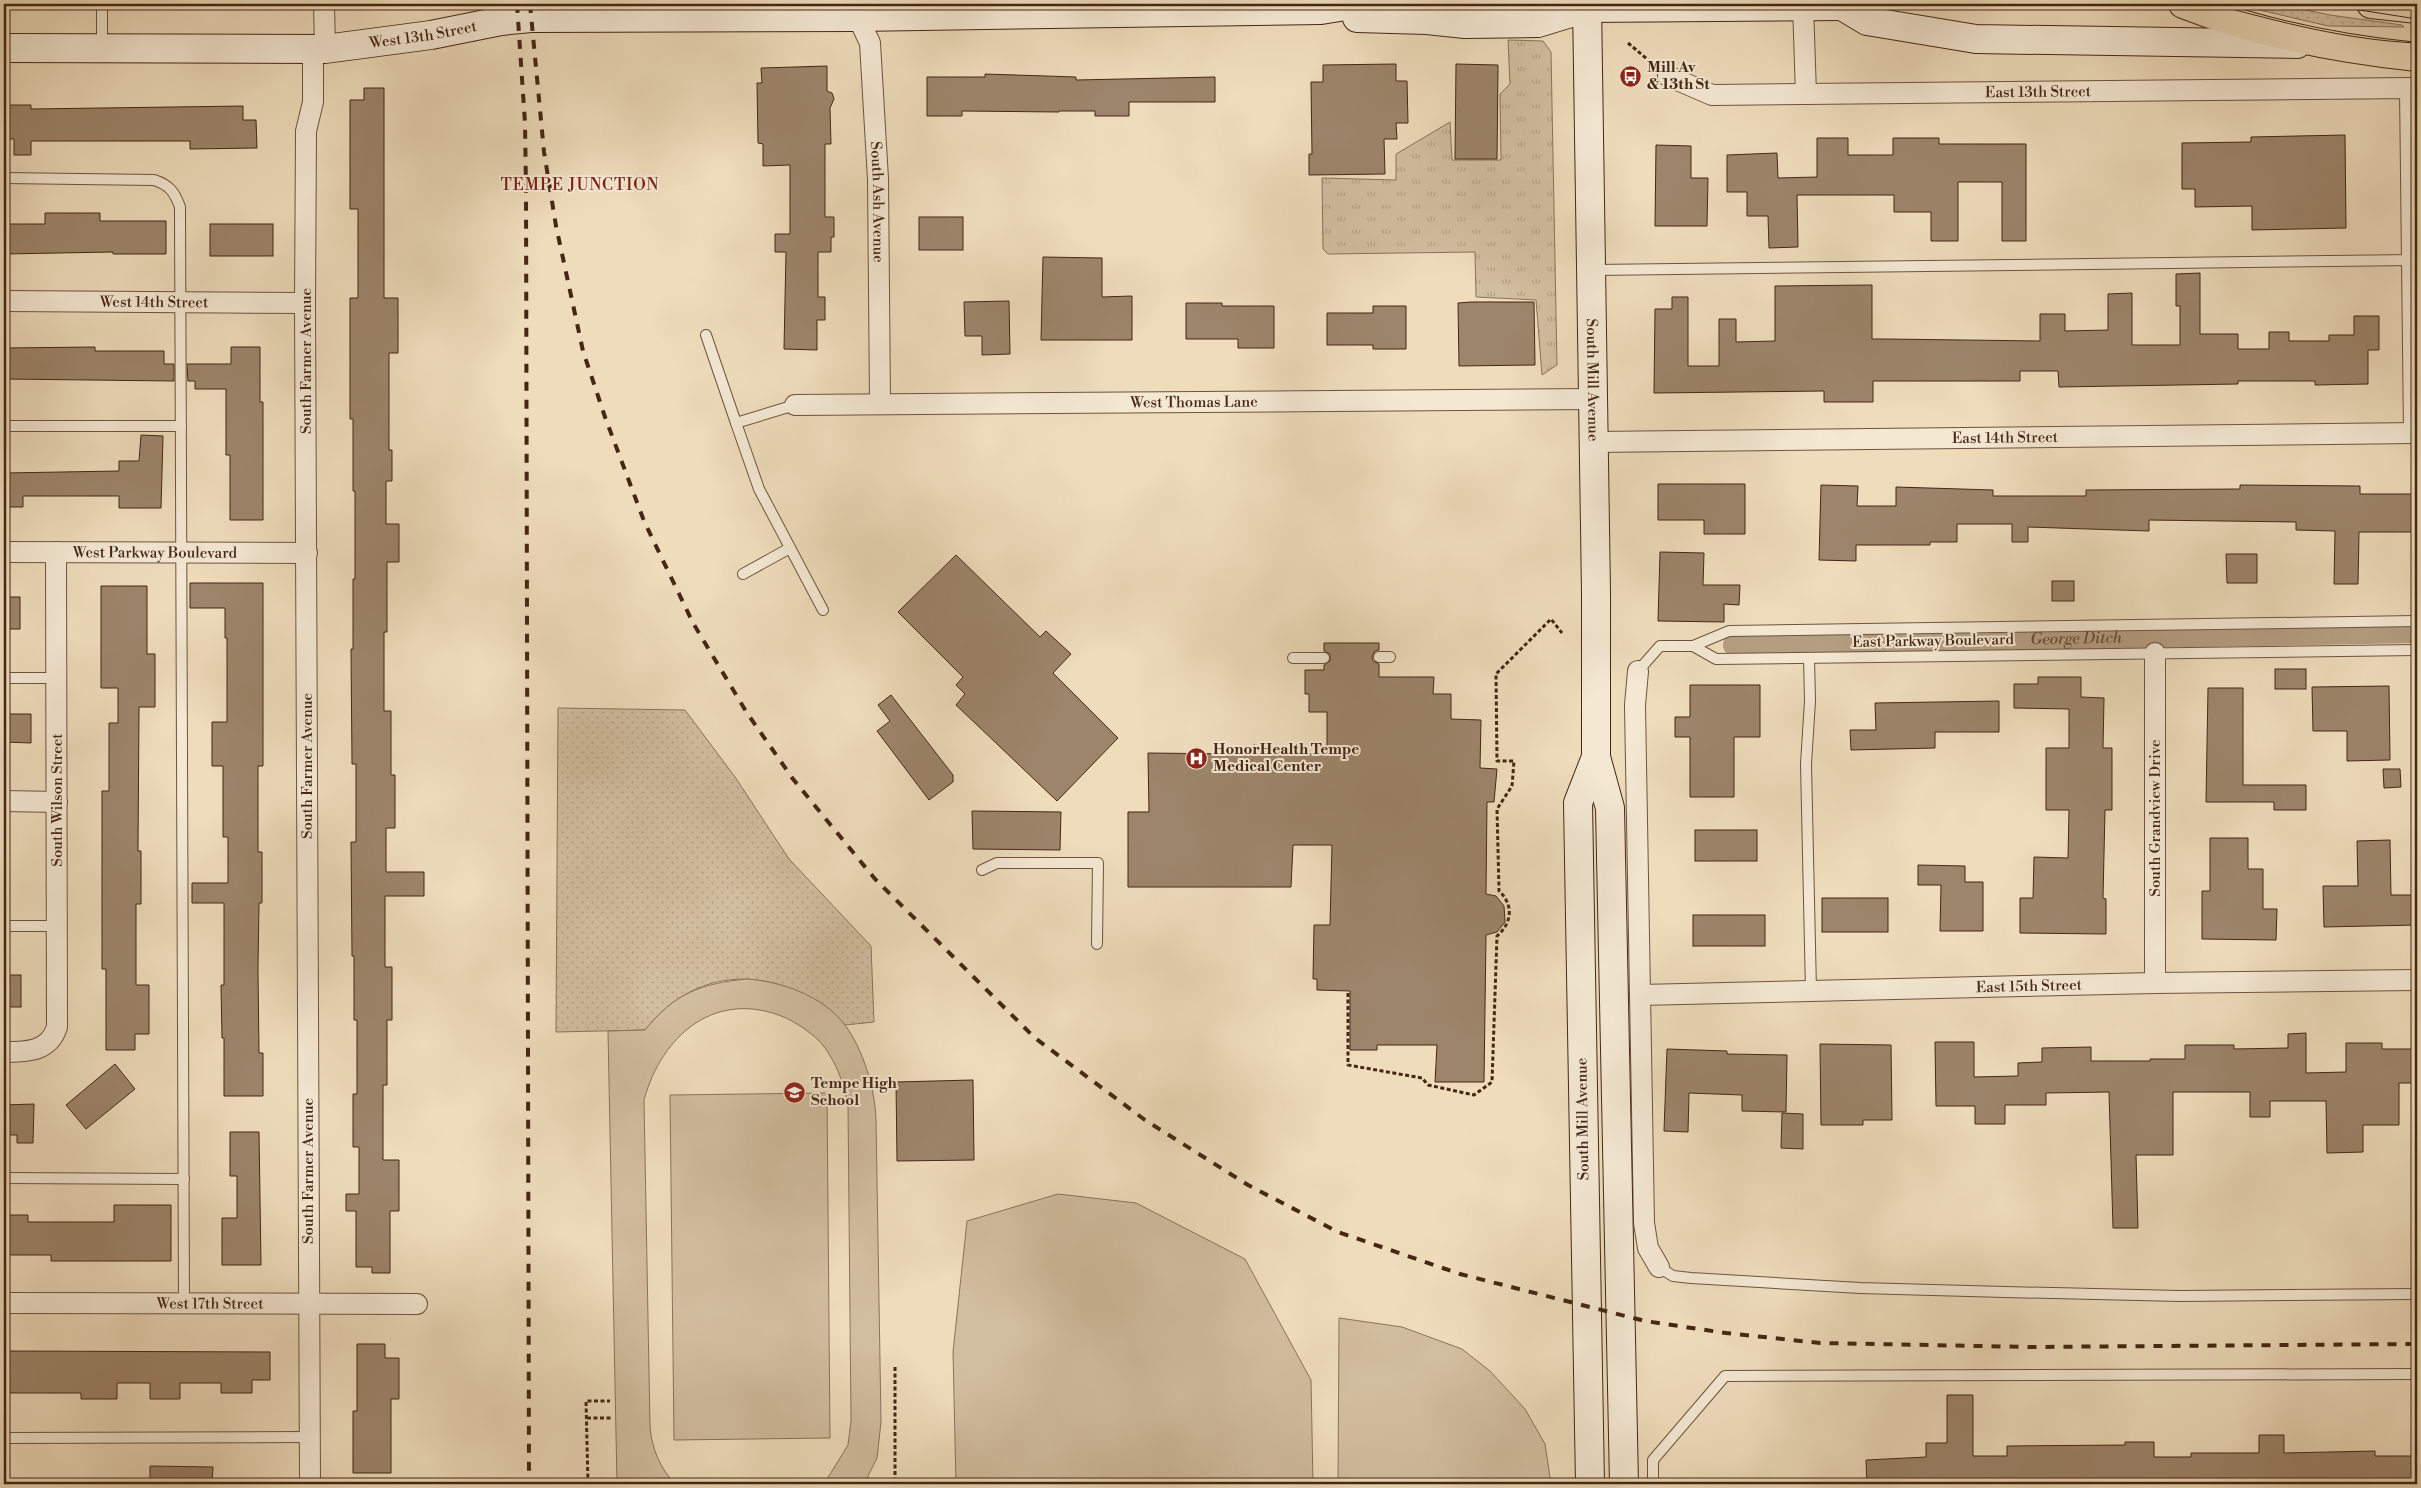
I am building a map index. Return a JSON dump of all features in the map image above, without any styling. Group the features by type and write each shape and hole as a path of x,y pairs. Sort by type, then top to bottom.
{"main road":[{"path":"2183,4 2265,30 2328,45 2417,57"},
{"path":"2371,4 2417,9"}],"street":[{"name":"South Farmer Avenue","path":"310,1484 305,303 306,131 313,102 324,4"},
{"name":"West 13th Street","path":"4,48 319,49 431,35 518,19 638,11 1215,7 1321,10 1357,18 1393,11 1464,24 1538,23 1581,5"},
{"path":"1581,5 1845,5 1867,21 1976,39 2328,45"},
{"name":"South Mill Avenue","path":"1581,5 1592,270 1596,757 1610,808 1624,1484"},
{"path":"1803,5 1806,94"},
{"name":"South Ash Avenue","path":"855,10 870,43 874,105 880,403"},
{"name":"East 13th Street","path":"1668,76 1712,95 2410,88 2415,260"},
{"path":"2415,260 2416,433"},
{"name":"West 14th Street","path":"4,301 305,303"},
{"name":"West Thomas Lane","path":"794,405 1593,399"},
{"name":"East 14th Street","path":"1593,442 2416,433"},
{"name":"West Parkway Boulevard","path":"4,552 307,553"},
{"name":"South Wilson Street","path":"4,1052 25,1052 46,1045 53,1038 57,1027 56,552"},
{"name":"South Grandview Drive","path":"2155,653 2155,983"},
{"path":"1638,672 1635,705 1644,1223 1648,1248 1659,1267"},
{"name":"South Mill Avenue","path":"1590,1484 1578,803 1596,757"},
{"path":"4,802 57,802"},
{"name":"East 15th Street","path":"1640,995 2155,983 2417,980"},
{"name":"West 17th Street","path":"4,1303 417,1304"}],"lane":[{"path":"102,4 102,48"},
{"path":"4,178 145,179 164,183 173,190 180,207 182,303 184,1303"},
{"path":"1592,270 2415,260"},
{"path":"706,335 759,488 823,610"},
{"path":"736,423 794,405"},
{"path":"4,426 181,426"},
{"path":"743,574 790,548"},
{"name":"East Parkway Boulevard","path":"1638,672 1660,646 1693,646 1730,631 2417,621"},
{"name":"East Parkway Boulevard","path":"1693,646 1716,659 2417,650"},
{"path":"1379,657 1390,657"},
{"path":"1293,658 1324,658"},
{"path":"1809,658 1810,701 1806,764 1811,991"},
{"path":"4,678 57,678"},
{"path":"982,870 997,863 1098,864 1097,944"},
{"path":"4,926 57,926"},
{"path":"4,1178 184,1179"},
{"path":"1659,1267 1673,1276 1691,1278 1860,1288 2180,1296 2417,1294"},
{"path":"1653,1484 1653,1460 1725,1376 2417,1374"},
{"path":"4,1438 310,1437"}],"path":[{"path":"1628,43 1668,76"},
{"path":"1348,993 1348,1065 1422,1078 1428,1085 1474,1095 1492,1082 1497,936 1509,921 1510,906 1506,898 1499,891 1497,809 1512,786 1514,761 1497,761 1496,674 1551,619 1562,633"},
{"path":"895,1366 896,1484"},
{"path":"588,1484 586,1401 610,1401"},
{"path":"587,1418 611,1418"}],"green space":[{"path":"2234,4 2277,4 2330,15 2402,25 2404,27 2328,26"},
{"path":"1508,40 1543,41 1551,52 1557,365 1542,375 1536,300 1476,297 1475,252 1328,254 1323,249 1322,178 1396,180 1396,154 1450,122 1452,160 1501,160 1500,94 1510,84"},
{"path":"558,708 685,710 735,777 789,859 871,946 874,1022 845,1025 821,1005 796,991 769,982 743,979 716,982 691,991 667,1007 645,1030 556,1032"},
{"path":"746,979 759,980 787,987 813,998 825,1006 845,1025 857,1046 867,1070 876,1119 881,1422 877,1458 864,1484 824,1484 848,1445 851,1421 848,1104 843,1084 836,1066 825,1048 804,1029 786,1018 761,1010 737,1009 715,1013 696,1023 679,1037 664,1055 652,1076 644,1100 650,1427 658,1458 675,1484 617,1484 608,1031 645,1030 667,1007 690,992 715,984"},
{"path":"827,1093 830,1438 674,1440 670,1095"},
{"path":"1058,1194 1136,1203 1245,1259 1311,1380 1313,1484 956,1484 953,1352 967,1221"},
{"path":"1339,1318 1402,1327 1462,1349 1490,1371 1525,1409 1545,1444 1551,1484 1338,1484"}],"building":[{"path":"1396,64 1396,81 1407,81 1408,123 1396,123 1397,139 1384,139 1385,174 1309,175 1309,154 1312,154 1311,82 1323,82 1323,65"},
{"path":"1456,64 1498,65 1497,159 1455,159"},
{"path":"827,66 827,91 832,93 834,99 830,108 831,144 825,144 825,217 834,217 834,237 831,237 831,252 818,252 818,297 825,297 825,320 817,320 817,350 784,349 786,252 775,252 775,234 790,234 790,165 763,166 763,144 758,143 757,83 762,83 761,68"},
{"path":"985,74 1076,77 1076,80 1215,77 1215,102 1129,102 1129,116 1095,116 1095,111 962,111 962,116 927,116 927,77 985,77"},
{"path":"364,88 384,88 384,298 398,298 398,353 389,353 389,450 392,450 392,481 386,481 386,524 399,524 399,562 387,562 387,632 384,632 384,711 391,711 391,775 395,775 395,828 386,828 386,872 424,872 424,896 385,896 385,967 392,967 392,1020 387,1020 387,1085 383,1085 383,1160 399,1160 399,1211 390,1211 390,1273 372,1273 372,1267 356,1267 356,1211 346,1211 346,1194 359,1194 359,1147 353,1147 353,1094 357,1094 357,1020 354,1020 351,842 356,842 356,764 352,764 351,649 353,649 353,579 355,579 355,491 353,491 353,419 350,419 350,298 358,298 358,209 350,209 350,100 364,100"},
{"path":"4,105 31,105 31,109 243,106 243,120 256,120 257,148 190,149 190,141 31,141 31,155 14,155 14,139 4,139"},
{"path":"2345,135 2346,228 2252,230 2252,206 2195,207 2195,189 2182,189 2182,143 2251,142 2251,137"},
{"path":"1817,138 1848,138 1848,155 1893,155 1893,138 1939,138 1939,144 2026,144 2026,241 2002,241 2002,182 1958,182 1958,241 1931,241 1931,212 1894,212 1894,195 1797,195 1798,247 1769,248 1768,216 1747,216 1747,192 1727,192 1727,155 1777,153 1778,178 1817,177"},
{"path":"1656,145 1691,146 1691,178 1708,178 1707,226 1655,226"},
{"path":"45,213 100,213 100,221 166,221 166,254 113,254 113,252 4,254 4,224 45,224"},
{"path":"919,217 963,217 963,250 919,250"},
{"path":"210,224 273,224 273,256 210,256"},
{"path":"1043,257 1102,258 1102,297 1132,296 1132,340 1041,340"},
{"path":"2200,273 2200,334 2238,334 2238,349 2269,349 2269,332 2289,332 2289,341 2329,341 2329,335 2354,335 2354,316 2379,316 2379,350 2368,350 2368,384 2315,385 2315,381 2238,381 2238,384 2059,387 2058,371 2020,371 2020,381 1873,381 1873,402 1824,402 1824,391 1654,393 1655,309 1672,309 1672,297 1688,297 1688,366 1719,366 1719,319 1736,319 1736,342 1775,341 1775,286 1872,285 1872,339 2040,341 2040,314 2065,314 2065,331 2108,330 2108,294 2132,293 2132,345 2180,345 2180,306 2176,306 2176,274"},
{"path":"1009,301 1010,354 982,355 982,336 965,336 964,302"},
{"path":"1534,302 1535,365 1459,366 1458,303"},
{"path":"1186,303 1222,303 1222,306 1274,306 1274,348 1238,348 1238,339 1186,339"},
{"path":"1373,306 1406,306 1406,349 1373,349 1373,345 1327,345 1327,313 1373,313"},
{"path":"95,347 95,351 164,351 164,364 174,364 174,381 4,379 4,348"},
{"path":"231,347 260,347 260,402 263,402 263,520 230,520 230,455 226,455 226,389 195,389 195,381 188,381 187,364 231,364"},
{"path":"141,435 163,436 161,508 119,508 119,496 23,496 23,507 4,507 4,473 119,471 119,461 139,461"},
{"path":"1658,484 1745,484 1745,534 1704,534 1704,520 1658,520"},
{"path":"1821,485 1858,486 1857,506 1896,506 1896,487 1993,490 1993,496 2086,496 2086,490 2240,489 2240,485 2360,486 2360,494 2417,494 2417,532 2359,532 2358,584 2334,584 2335,531 2296,530 2296,522 2149,520 2149,531 2028,527 2028,542 2012,542 2012,524 1957,524 1957,542 1930,542 1930,545 1856,545 1856,561 1819,560"},
{"path":"1660,552 1704,553 1703,585 1740,585 1739,605 1724,604 1724,622 1658,621"},
{"path":"2226,554 2257,554 2257,583 2227,583"},
{"path":"956,555 1040,637 1046,631 1071,654 1053,673 1118,738 1057,801 956,705 965,694 956,685 963,677 898,612"},
{"path":"2052,581 2074,581 2074,601 2052,601"},
{"path":"190,583 263,583 263,766 258,766 258,852 262,852 262,903 259,903 258,970 259,1053 263,1053 263,1096 224,1096 224,1038 222,1038 221,985 224,985 224,903 192,903 192,883 228,883 228,837 223,837 223,766 212,766 212,722 227,722 227,638 225,638 225,608 190,608"},
{"path":"101,586 147,586 147,654 155,654 155,707 139,707 138,851 141,851 141,904 136,904 136,985 149,985 149,1034 135,1034 135,1050 106,1050 106,969 102,969 102,791 109,791 109,723 118,723 118,688 101,688"},
{"path":"4,597 20,597 20,629 4,629"},
{"path":"1324,643 1379,643 1379,650 1375,651 1372,657 1373,661 1379,664 1379,677 1434,677 1433,694 1451,694 1451,719 1481,720 1480,768 1497,769 1494,802 1487,802 1486,894 1496,896 1504,906 1505,922 1497,932 1486,935 1484,1082 1435,1082 1437,1045 1377,1045 1377,1050 1350,1050 1350,991 1317,990 1317,979 1313,979 1314,925 1330,925 1332,845 1293,845 1291,887 1128,887 1128,812 1149,812 1148,753 1238,754 1254,745 1265,748 1273,754 1327,754 1327,712 1309,712 1309,694 1305,694 1305,670 1324,670 1324,665 1330,661 1330,654 1324,651"},
{"path":"2275,669 2306,669 2306,689 2275,689"},
{"path":"2038,677 2081,677 2081,697 2104,698 2103,748 2112,748 2112,810 2105,810 2103,898 2106,899 2106,934 2020,933 2020,898 2033,898 2034,857 2068,858 2069,810 2046,810 2046,748 2069,748 2069,709 2014,708 2014,684 2038,684"},
{"path":"1690,685 1760,685 1760,737 1734,737 1734,797 1690,797 1690,737 1675,737 1675,717 1690,717"},
{"path":"2389,686 2390,760 2347,761 2347,731 2313,731 2312,687"},
{"path":"2208,688 2243,688 2243,785 2306,785 2306,810 2274,810 2274,802 2206,802"},
{"path":"891,695 953,775 953,782 929,800 877,731 890,721 878,705"},
{"path":"1999,701 1999,732 1935,732 1935,748 1851,750 1850,730 1876,730 1875,703"},
{"path":"4,714 31,714 31,743 4,742"},
{"path":"2383,769 2400,769 2401,787 2384,788"},
{"path":"972,811 1061,812 1060,850 973,849"},
{"path":"1695,830 1757,830 1757,861 1695,861"},
{"path":"2210,838 2248,838 2248,869 2263,869 2263,909 2277,909 2276,940 2202,939 2202,891 2210,891"},
{"path":"2390,840 2391,895 2417,895 2417,925 2324,927 2323,886 2358,886 2357,841"},
{"path":"1918,865 1965,866 1965,882 1983,882 1983,931 1940,931 1941,885 1918,885"},
{"path":"1822,898 1888,898 1888,932 1822,932"},
{"path":"1693,915 1765,915 1765,946 1693,946"},
{"path":"4,975 21,975 21,1007 4,1007"},
{"path":"2306,1033 2306,1073 2346,1072 2346,1043 2382,1043 2382,1049 2417,1049 2417,1083 2399,1083 2399,1125 2363,1125 2363,1152 2327,1153 2326,1101 2270,1101 2270,1117 2250,1117 2250,1092 2173,1092 2173,1155 2136,1155 2138,1228 2113,1228 2109,1092 2046,1093 2046,1105 2005,1105 2005,1124 1975,1124 1975,1106 1936,1106 1935,1042 1974,1042 1974,1077 2018,1076 2018,1063 2042,1062 2042,1048 2091,1047 2091,1061 2150,1061 2150,1059 2185,1059 2185,1045 2234,1045 2234,1049 2288,1048 2288,1034"},
{"path":"1820,1044 1891,1045 1892,1120 1863,1120 1863,1125 1821,1125"},
{"path":"1667,1049 1727,1051 1727,1054 1787,1055 1786,1112 1742,1111 1742,1095 1689,1093 1688,1132 1664,1131"},
{"path":"115,1064 135,1089 86,1129 66,1105"},
{"path":"973,1080 974,1160 897,1161 896,1082"},
{"path":"34,1104 33,1143 17,1143 17,1135 4,1135 4,1105"},
{"path":"1782,1113 1803,1114 1803,1149 1781,1148"},
{"path":"230,1132 259,1132 261,1265 222,1265 222,1218 237,1218 237,1176 230,1176"},
{"path":"114,1205 171,1205 171,1261 51,1261 51,1255 4,1255 4,1215 28,1215 28,1222 114,1222"},
{"path":"357,1344 385,1344 385,1358 399,1358 399,1399 391,1399 391,1473 353,1473 353,1411 357,1411"},
{"path":"8,1351 270,1352 270,1380 252,1380 252,1393 221,1393 221,1383 180,1383 180,1399 150,1399 150,1383 117,1383 117,1399 81,1399 81,1393 8,1393"},
{"path":"1947,1395 1973,1395 1973,1456 2007,1456 2007,1446 2125,1445 2125,1442 2154,1442 2154,1457 2191,1457 2191,1453 2259,1453 2259,1435 2284,1435 2284,1453 2375,1451 2375,1456 2417,1456 2417,1484 1867,1484 1866,1460 1926,1457 1926,1443 1947,1443"},
{"path":"150,1466 213,1467 212,1484 150,1484"}],"waterway":[{"name":"George Ditch","path":"1734,645 2417,632"}],"tram line":[{"path":"2213,4 2339,34 2417,43"},
{"path":"2321,4 2417,19"}],"railway":[{"path":"517,4 525,123 526,191 529,1484"},
{"path":"530,4 544,152 556,226 583,351 605,417 644,521 693,623 747,713 793,779 875,879 1035,1038 1145,1120 1248,1185 1338,1232 1460,1274 1645,1321 1726,1333 1820,1343 2033,1347 2417,1344"}],"place":[{"name":"Mill Av & 13th St","path":"1631,76"},
{"name":"HonorHealth Tempe Medical Center","path":"1197,758"},
{"name":"Tempe High School","path":"795,1092"}],"district":[{"name":"TEMPE JUNCTION","path":"580,185"}]}
